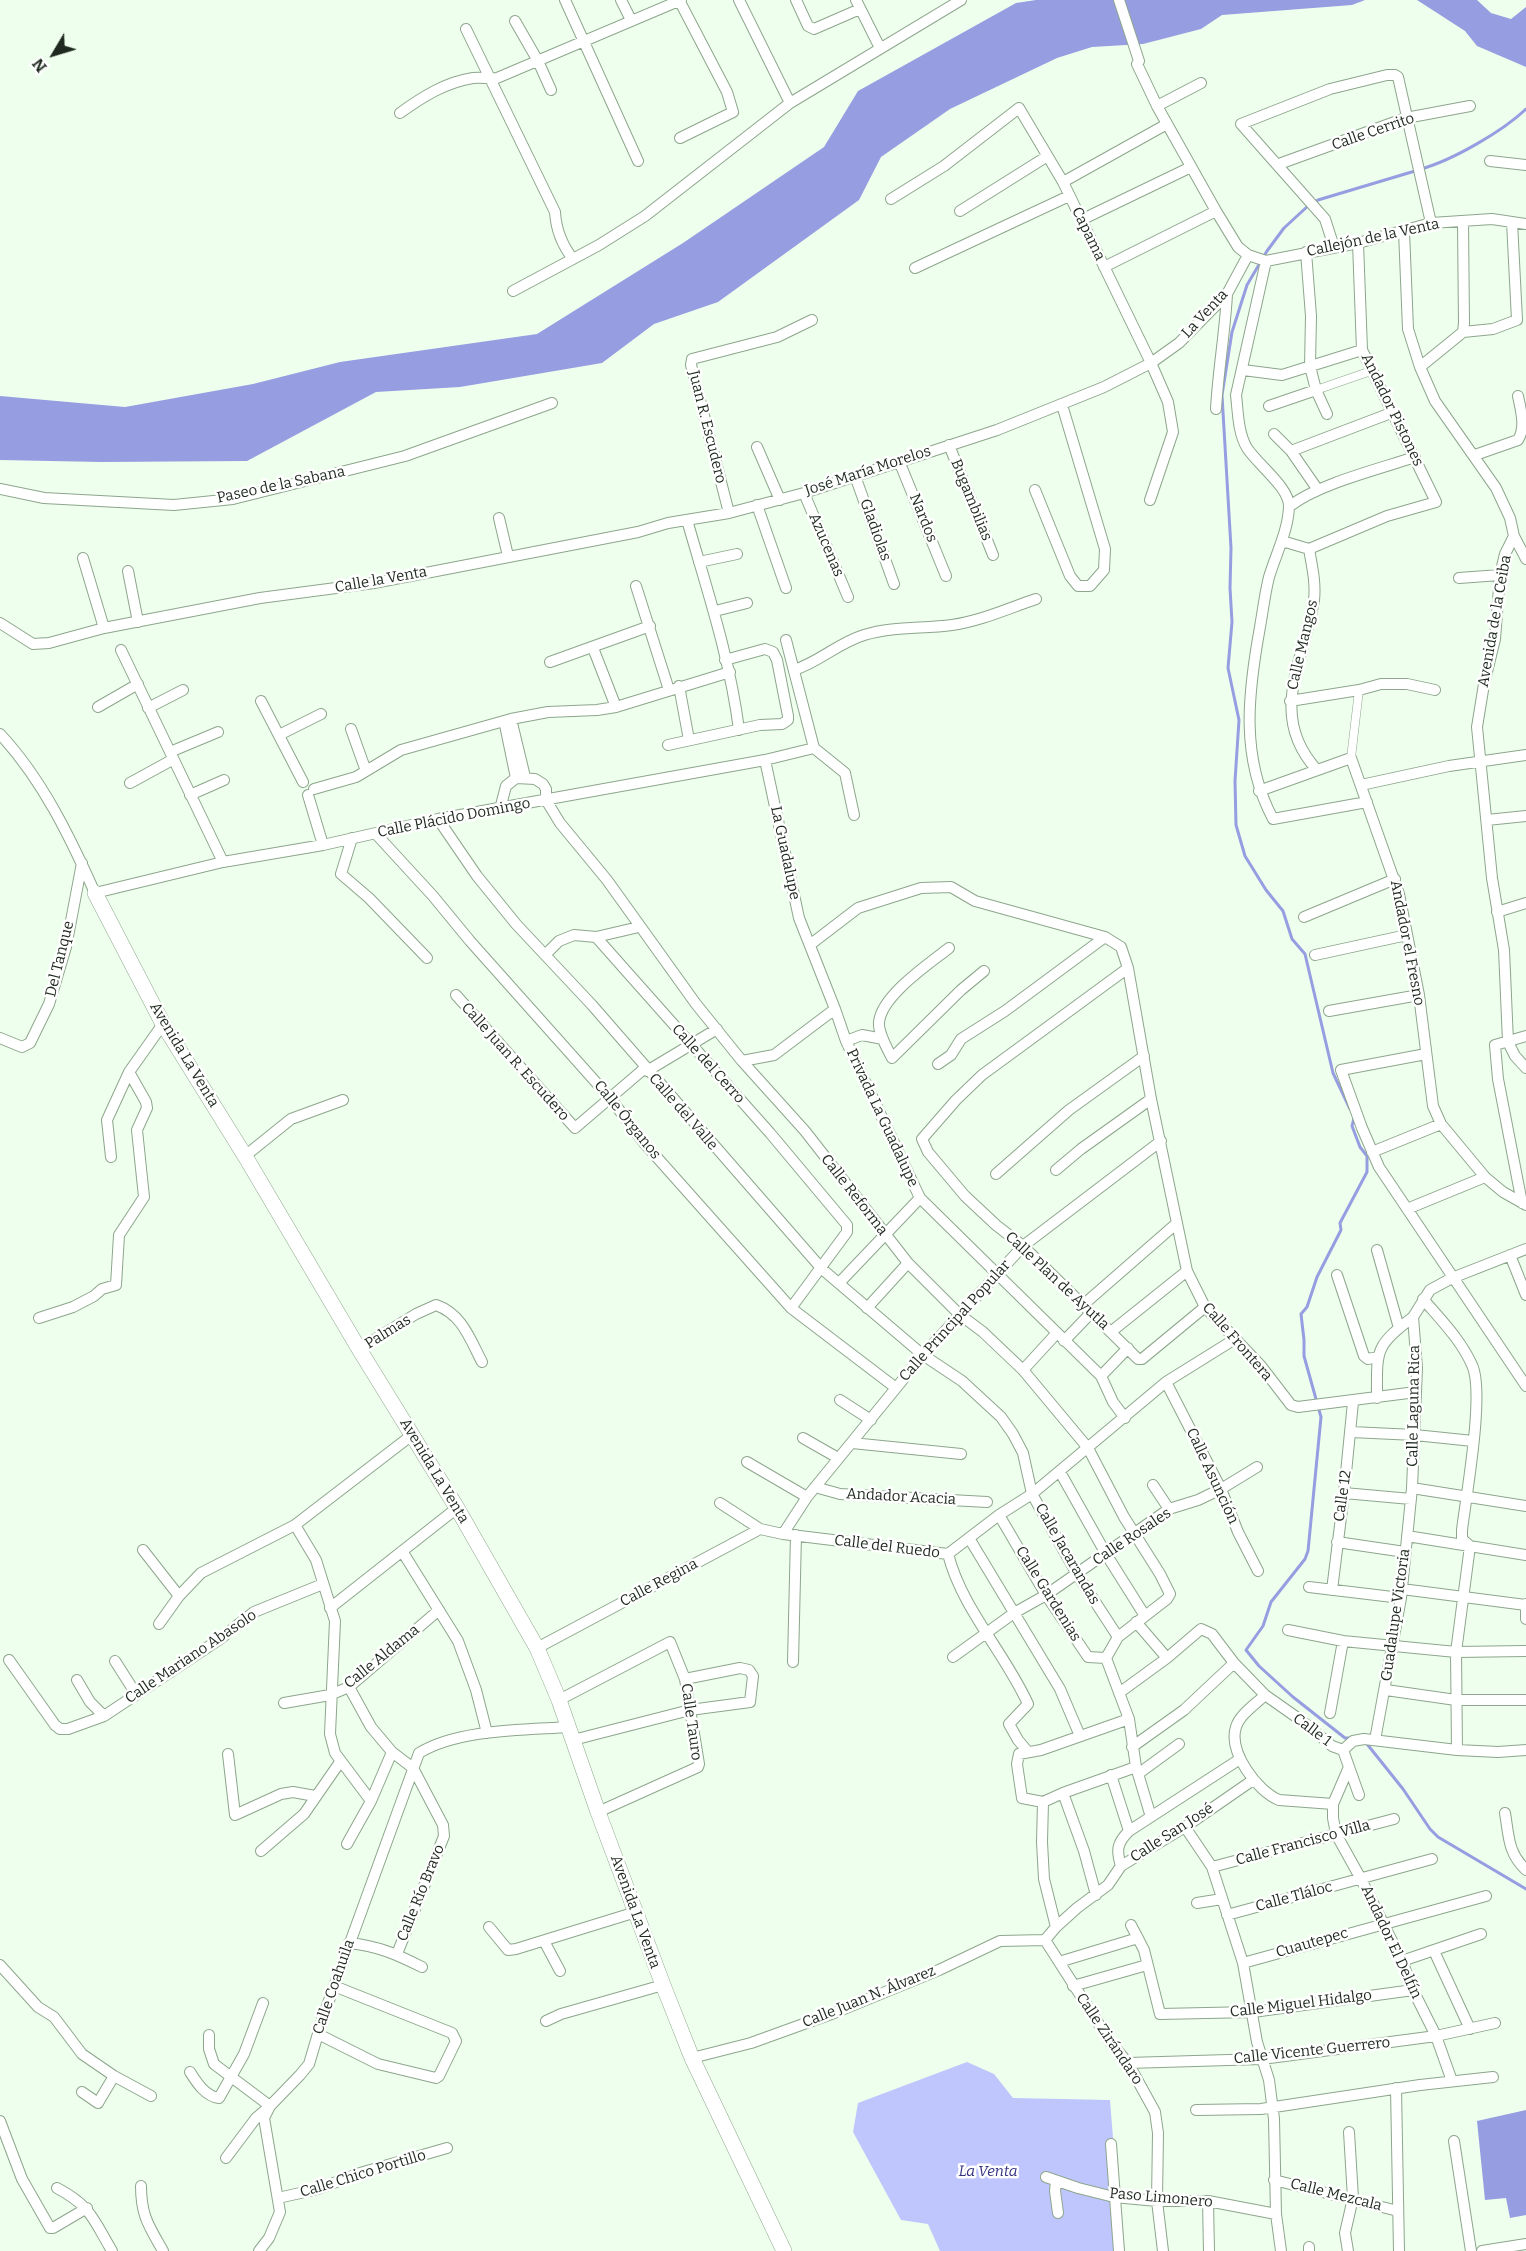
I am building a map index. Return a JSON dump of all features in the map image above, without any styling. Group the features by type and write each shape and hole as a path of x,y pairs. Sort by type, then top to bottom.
{"main road":[{"name":"Avenida La Venta","path":"95,893 163,1024 457,1508 537,1648 559,1700 598,1812 692,2058 784,2251"}],"street":[{"path":"565,0 638,161"},
{"path":"621,0 631,20"},
{"path":"400,113 446,86 471,79 491,79 680,0 728,92 733,112 680,138"},
{"path":"739,0 790,103"},
{"path":"796,0 808,26 814,29 858,5 880,48"},
{"path":"513,291 599,245 645,216 790,103 961,0"},
{"path":"1119,0 1139,61 1137,64 1156,106 1238,247 1259,259 1243,370 1236,395 1238,417 1244,441 1263,468 1284,490 1290,506 1282,541 1269,577 1249,696 1249,723 1259,791 1273,819 1367,802"},
{"path":"515,21 538,61 551,90"},
{"path":"466,29 555,212 556,226 573,259"},
{"path":"1334,247 1325,219 1279,164 1241,124 1330,89 1387,75 1395,75 1398,78 1431,223"},
{"path":"1156,106 1201,82"},
{"name":"Calle Cerrito","path":"1279,164 1406,118 1470,106"},
{"name":"Capama","path":"891,199 944,166 1019,108 1046,158 1063,182 1168,402 1173,432 1150,500"},
{"path":"1063,182 1167,124"},
{"path":"960,211 1046,158"},
{"path":"1490,161 1526,165"},
{"path":"1081,220 1191,167"},
{"path":"915,268 1070,196"},
{"path":"1104,267 1216,211"},
{"name":"Callejón de la Venta","path":"1259,259 1358,243 1431,223 1492,219 1526,224"},
{"path":"1463,222 1463,332"},
{"path":"1420,367 1463,332 1493,329 1517,320 1512,222"},
{"name":"Avenida de la Ceiba","path":"1404,231 1408,329 1420,367 1435,401 1496,488 1510,518 1514,536 1505,554 1500,575 1495,639 1477,727 1497,912 1504,950 1508,1042"},
{"name":"Andador Pistones","path":"1309,549 1387,516 1436,502 1362,350 1358,243"},
{"path":"1306,252 1311,316 1310,366 1316,390 1327,414"},
{"name":"La Venta","path":"1062,405 1151,363 1179,343 1259,259"},
{"path":"1216,409 1217,383 1225,334 1227,294"},
{"name":"Juan R. Escudero","path":"729,513 691,365 692,359 777,337 812,320"},
{"path":"1243,370 1282,375 1362,350"},
{"path":"1269,406 1371,370"},
{"path":"1475,455 1518,440 1522,435 1524,427 1518,396"},
{"name":"Paseo de la Sabana","path":"0,489 44,498 174,505 233,499 405,456 552,403"},
{"path":"1035,490 1070,576 1078,586 1090,586 1104,570 1105,549 1062,405"},
{"name":"José María Morelos","path":"729,513 804,493 1006,427 1062,405"},
{"path":"1291,451 1391,413"},
{"path":"1274,434 1291,451 1318,490"},
{"name":"Bugambilias","path":"949,445 993,555"},
{"path":"757,447 780,500"},
{"path":"1290,506 1300,498 1318,490 1414,457"},
{"name":"Nardos","path":"899,461 946,576"},
{"name":"Gladiolas","path":"855,476 894,584"},
{"name":"Azucenas","path":"804,493 848,597"},
{"path":"757,505 786,588"},
{"name":"Calle la Venta","path":"0,623 33,644 50,643 104,628 260,598 374,583 729,513"},
{"path":"499,518 508,556"},
{"path":"687,520 715,610 725,660 730,672 739,730"},
{"path":"1514,536 1526,559"},
{"path":"1282,541 1309,549"},
{"name":"Calle Mangos","path":"1309,549 1314,578 1314,597 1308,628 1297,662 1290,701 1294,727 1304,756 1317,770"},
{"path":"699,562 737,554"},
{"path":"83,558 104,628"},
{"path":"128,571 138,622"},
{"path":"1459,578 1500,575"},
{"path":"636,586 674,688 689,740"},
{"path":"794,670 808,665 838,645 865,635 906,627 952,625 986,616 1036,598"},
{"path":"715,610 747,603"},
{"path":"550,663 650,626"},
{"path":"786,640 814,748 845,773 854,815"},
{"path":"593,648 616,707"},
{"path":"668,745 788,720 777,660 773,652 765,649 725,660"},
{"path":"121,650 223,862"},
{"path":"311,792 356,777 401,750 508,720 548,712 616,707 730,672"},
{"path":"1290,701 1359,690 1381,684 1396,683 1435,690"},
{"path":"98,707 138,684"},
{"path":"148,708 183,690"},
{"name":"Andador el Fresno","path":"1359,690 1351,758 1395,879 1419,995 1433,1106 1441,1124 1485,1177 1503,1192 1524,1204"},
{"path":"261,701 303,782 310,783 323,845"},
{"path":"279,735 321,714"},
{"path":"500,809 506,786 520,777 508,720"},
{"path":"351,729 366,771"},
{"path":"130,783 171,756 218,732"},
{"name":"Avenida La Venta","path":"0,734 36,779 82,862 95,893"},
{"name":"Calle Plácido Domingo","path":"95,893 223,862 323,845 438,819 765,760 814,748"},
{"path":"1361,785 1480,760 1526,755"},
{"path":"1259,791 1351,758"},
{"name":"La Guadalupe","path":"765,760 799,918 811,944"},
{"name":"Calle Reforma","path":"520,777 535,779 543,784 546,789 546,800 560,823 607,880 639,927 742,1061 805,1131 908,1263 959,1314 983,1332 1023,1370 1088,1448 1100,1474 1170,1594 1167,1599 1118,1637 1106,1658"},
{"path":"190,795 224,780"},
{"path":"1487,820 1526,816"},
{"name":"Calle del Valle","path":"438,819 477,876 516,924 822,1269"},
{"name":"Calle Órganos","path":"376,834 610,1098 645,1144 791,1308 896,1388"},
{"path":"352,838 341,874 369,898 427,958"},
{"name":"Del Tanque","path":"0,1038 22,1047 30,1043 49,1004 66,947 82,862"},
{"path":"1304,917 1395,879"},
{"path":"811,944 858,908 921,888 951,887 975,901 1105,937"},
{"path":"1497,912 1526,903"},
{"path":"545,955 567,937 581,935 596,937 639,927"},
{"path":"1315,955 1407,935"},
{"name":"Calle del Cerro","path":"596,937 770,1133 847,1225 847,1232 822,1269"},
{"path":"938,1064 951,1055 961,1039 1005,1011 1105,937"},
{"name":"Calle Frontera","path":"1105,937 1121,947 1128,968 1151,1099 1187,1271 1205,1307 1261,1366 1291,1405 1298,1407 1353,1402 1416,1392"},
{"name":"Privada La Guadalupe","path":"811,944 846,1041 920,1198 1101,1376 1113,1402 1125,1418"},
{"path":"950,948 910,979 885,1005 879,1023 883,1039 892,1058 961,990 984,971"},
{"name":"Calle Plan de Ayutla","path":"1128,968 982,1075 956,1100 922,1139 928,1152 965,1196 1023,1246 1128,1348"},
{"name":"Calle Juan R. Escudero","path":"456,995 574,1128 610,1098"},
{"path":"1329,1011 1419,995"},
{"path":"742,1061 774,1055 835,1009"},
{"path":"111,1157 107,1120 129,1072 163,1024"},
{"path":"610,1098 646,1069 717,1029"},
{"path":"846,1041 862,1035 883,1039"},
{"path":"1524,1204 1498,1079 1495,1045 1526,1036"},
{"path":"1508,1042 1515,1056 1526,1068"},
{"path":"1426,1054 1341,1070 1379,1167 1526,1386"},
{"path":"996,1174 1069,1110 1144,1056"},
{"path":"39,1318 73,1307 102,1289 116,1286 119,1235 143,1202 144,1197 136,1130 147,1108 147,1102 129,1072"},
{"path":"1056,1170 1081,1149 1151,1099"},
{"path":"245,1156 291,1119 343,1100"},
{"path":"1372,1152 1441,1124"},
{"name":"Calle Principal Popular","path":"783,1534 807,1497 896,1388 959,1314 1023,1246 1161,1141"},
{"path":"1407,1209 1485,1177"},
{"path":"840,1282 920,1198"},
{"path":"1023,1370 1177,1223"},
{"path":"1377,1398 1377,1357 1384,1341 1413,1317 1430,1290 1452,1278 1526,1249"},
{"path":"1377,1250 1399,1328"},
{"path":"1510,1255 1526,1295"},
{"path":"867,1308 908,1263"},
{"path":"791,1308 822,1269"},
{"name":"Calle Jacarandas","path":"822,1269 840,1282 923,1356 962,1381 1001,1417 1023,1453 1032,1494 1077,1574 1118,1637"},
{"path":"1112,1331 1187,1271"},
{"path":"1338,1275 1364,1356 1368,1359 1377,1357"},
{"path":"1423,1299 1456,1337 1473,1366 1477,1388 1462,1539 1470,1546"},
{"name":"Palmas","path":"359,1349 416,1314 436,1305 449,1309 464,1327 482,1362"},
{"path":"1101,1376 1128,1348 1135,1357 1142,1359 1205,1307"},
{"name":"Calle Laguna Rica","path":"1411,1494 1418,1368 1413,1317"},
{"name":"Calle del Ruedo","path":"783,1534 948,1554 1060,1472 1166,1382 1235,1339"},
{"name":"Calle Asunción","path":"1166,1382 1221,1489 1238,1532 1258,1571"},
{"path":"840,1400 871,1420"},
{"name":"Calle 12","path":"1332,1590 1353,1402"},
{"path":"1351,1432 1473,1441"},
{"path":"159,1624 179,1596 201,1573 295,1525 412,1435"},
{"path":"804,1438 838,1458"},
{"path":"852,1443 961,1454"},
{"path":"747,1462 807,1497"},
{"name":"Calle Rosales","path":"953,1657 1014,1613 1046,1595 1169,1509 1198,1500 1257,1467"},
{"path":"1060,1472 1140,1619 1167,1658"},
{"path":"1153,1485 1169,1509"},
{"name":"Andador Acacia","path":"815,1487 840,1494 987,1502"},
{"path":"1344,1493 1466,1497 1526,1506"},
{"name":"Guadalupe Victoria","path":"1364,1740 1386,1690 1401,1593 1411,1494"},
{"path":"720,1503 760,1529 783,1534"},
{"path":"330,1608 457,1508"},
{"name":"Calle Gardenias","path":"999,1515 1046,1595 1088,1657 1106,1658"},
{"path":"295,1525 316,1560 335,1621 330,1695 330,1734 335,1754 371,1801"},
{"name":"Calle Regina","path":"537,1648 760,1529"},
{"path":"792,1662 796,1535"},
{"path":"1407,1536 1526,1555"},
{"path":"969,1538 1060,1689 1080,1736"},
{"path":"1336,1542 1405,1552"},
{"path":"1457,1750 1456,1652 1470,1546"},
{"path":"143,1550 179,1596"},
{"path":"402,1551 458,1641 469,1667 487,1733"},
{"path":"948,1554 958,1586 1028,1704 1009,1724 1028,1752"},
{"name":"Calle Mariano Abasolo","path":"9,1660 60,1729 68,1729 104,1716 220,1639 254,1612 323,1584"},
{"path":"1309,1587 1526,1604 1526,1619"},
{"name":"Calle Aldama","path":"284,1703 330,1695 349,1687 440,1610"},
{"path":"1119,1693 1167,1658 1201,1629 1212,1634 1234,1663 1184,1710 1132,1747"},
{"path":"1288,1630 1343,1641 1456,1652 1526,1652"},
{"path":"1330,1713 1343,1641"},
{"name":"Calle Tauro","path":"559,1700 670,1642 685,1679 698,1767 598,1812"},
{"path":"1106,1658 1129,1719 1137,1770 1151,1816"},
{"path":"115,1661 136,1694"},
{"name":"Calle 1","path":"1234,1663 1265,1695 1332,1746 1343,1750 1359,1795"},
{"path":"349,1687 371,1727 392,1752 413,1768 419,1753 432,1745 487,1733 571,1734 690,1710 750,1702 753,1676 749,1670 740,1668 685,1679"},
{"path":"77,1680 90,1702 104,1716"},
{"path":"1386,1690 1456,1700 1526,1700"},
{"path":"1265,1695 1239,1720 1235,1728 1234,1739 1240,1759 1253,1780 1272,1797 1279,1800 1333,1804 1348,1767"},
{"path":"1129,1719 1041,1750 1019,1755 1017,1758 1022,1798 1043,1803 1111,1775 1137,1770 1179,1744"},
{"path":"1343,1750 1364,1740 1457,1750 1498,1752 1526,1750"},
{"path":"346,1844 371,1801 392,1752"},
{"path":"228,1754 236,1815 282,1794 293,1792 315,1796"},
{"path":"1121,1866 1116,1852 1119,1840 1129,1831 1240,1759"},
{"path":"261,1851 304,1814 340,1762"},
{"name":"Calle Coahuila","path":"226,2158 256,2118 309,2064 349,1943 413,1768"},
{"name":"Calle Río Bravo","path":"397,1954 444,1836 443,1825 413,1768"},
{"path":"1111,1775 1129,1831"},
{"name":"Calle San José","path":"1045,1940 1056,1927 1112,1881 1121,1866 1185,1827 1253,1780"},
{"path":"1063,1793 1084,1851 1096,1894"},
{"path":"1043,1803 1044,1879 1056,1927"},
{"name":"Andador El Delfín","path":"1333,1804 1336,1834 1361,1878 1402,1961 1413,1990 1436,2037 1452,2081"},
{"path":"1505,1813 1511,1850 1516,1860 1526,1870"},
{"name":"Calle Francisco Villa","path":"1212,1868 1394,1819"},
{"path":"1185,1827 1212,1868 1243,1963 1262,2059 1269,2080 1276,2214 1281,2251"},
{"name":"Calle Tláloc","path":"1227,1915 1432,1859"},
{"name":"Cuautepec","path":"1243,1963 1486,1896"},
{"path":"1197,1903 1222,1899"},
{"path":"489,1927 508,1950 636,1912"},
{"name":"Calle Miguel Hidalgo","path":"1131,1925 1144,1950 1160,2014 1253,2012 1413,1990"},
{"path":"1402,1961 1480,1934"},
{"path":"1059,1962 1138,1938"},
{"name":"Calle Zirándaro","path":"1045,1940 1073,1986 1128,2063 1155,2112 1158,2133 1156,2201 1163,2251"},
{"name":"Calle Juan N. Álvarez","path":"692,2058 751,2043 834,2013 939,1970 1000,1941 1045,1940"},
{"path":"544,1941 560,1971"},
{"path":"349,1943 374,1946 397,1954 422,1967"},
{"path":"1434,1951 1470,2029"},
{"path":"0,1965 38,2007 54,2017 82,2054 114,2076 151,2096"},
{"path":"1073,1986 1147,1965"},
{"path":"546,2021 561,2014 663,1985"},
{"path":"318,2034 378,2064 436,2078 440,2076 456,2041 452,2033 334,1986"},
{"path":"190,2072 201,2089 215,2098 221,2096 244,2054 263,2003"},
{"name":"Calle Vicente Guerrero","path":"1128,2063 1262,2059 1436,2037 1495,2024"},
{"path":"209,2035 209,2049 214,2064 270,2106 264,2118 280,2212 278,2221 260,2251"},
{"path":"82,2092 98,2103 114,2076"},
{"path":"1196,2110 1246,2110 1396,2088 1493,2077"},
{"path":"1396,2088 1398,2251"},
{"path":"0,2121 22,2179 50,2228 53,2229 87,2208"},
{"path":"1348,2251 1345,2233 1353,2198 1350,2132"},
{"path":"1454,2141 1471,2251"},
{"path":"1111,2144 1119,2251"},
{"name":"Calle Chico Portillo","path":"278,2198 318,2189 360,2173 447,2148"},
{"name":"Paso Limonero","path":"1059,2213 1051,2179 1114,2197 1156,2201 1208,2201 1276,2214"},
{"name":"Calle Mezcala","path":"1274,2180 1398,2211"},
{"path":"141,2186 141,2206 163,2251"},
{"path":"57,2188 77,2198 87,2208 112,2251"},
{"path":"1208,2201 1209,2251"},
{"path":"1482,2251 1526,2244"}],"green space":[{"name":"La Venta","path":"967,2062 994,2074 1013,2098 1110,2100 1122,2251 940,2251 928,2224 901,2220 853,2132 858,2103"}],"shaded area":[{"path":"1036,0 1365,0 1352,5 1222,15 1201,29 1143,44 1092,47 1057,58 950,109 881,157 859,200 718,302 654,324 602,363 460,387 376,392 247,461 0,460 0,396 125,407 253,384 340,362 537,334 683,243 824,147 858,91 1016,3"},
{"path":"1417,0 1477,0 1491,13 1511,19 1526,7 1526,67 1477,46 1465,31"},
{"path":"1526,2110 1526,2215 1510,2218 1506,2198 1485,2200 1477,2121"}],"waterway":[{"path":"1421,169 1448,159 1477,144 1526,109"},
{"path":"1350,1109 1333,1073 1305,954 1292,939 1283,911 1266,890 1245,856 1236,825 1235,781 1239,720 1228,668 1232,622 1231,548 1222,395 1232,332 1247,285 1284,228 1309,205 1318,200 1415,171"},
{"path":"1350,1738 1345,1738 1293,1697 1259,1666 1246,1650 1263,1626 1271,1602 1305,1559 1308,1551 1321,1417 1304,1356 1301,1314 1307,1307 1317,1277 1341,1230 1340,1223 1367,1172 1367,1156 1360,1147 1352,1126 1354,1118"},
{"path":"1367,1744 1438,1837 1526,1889"}]}
